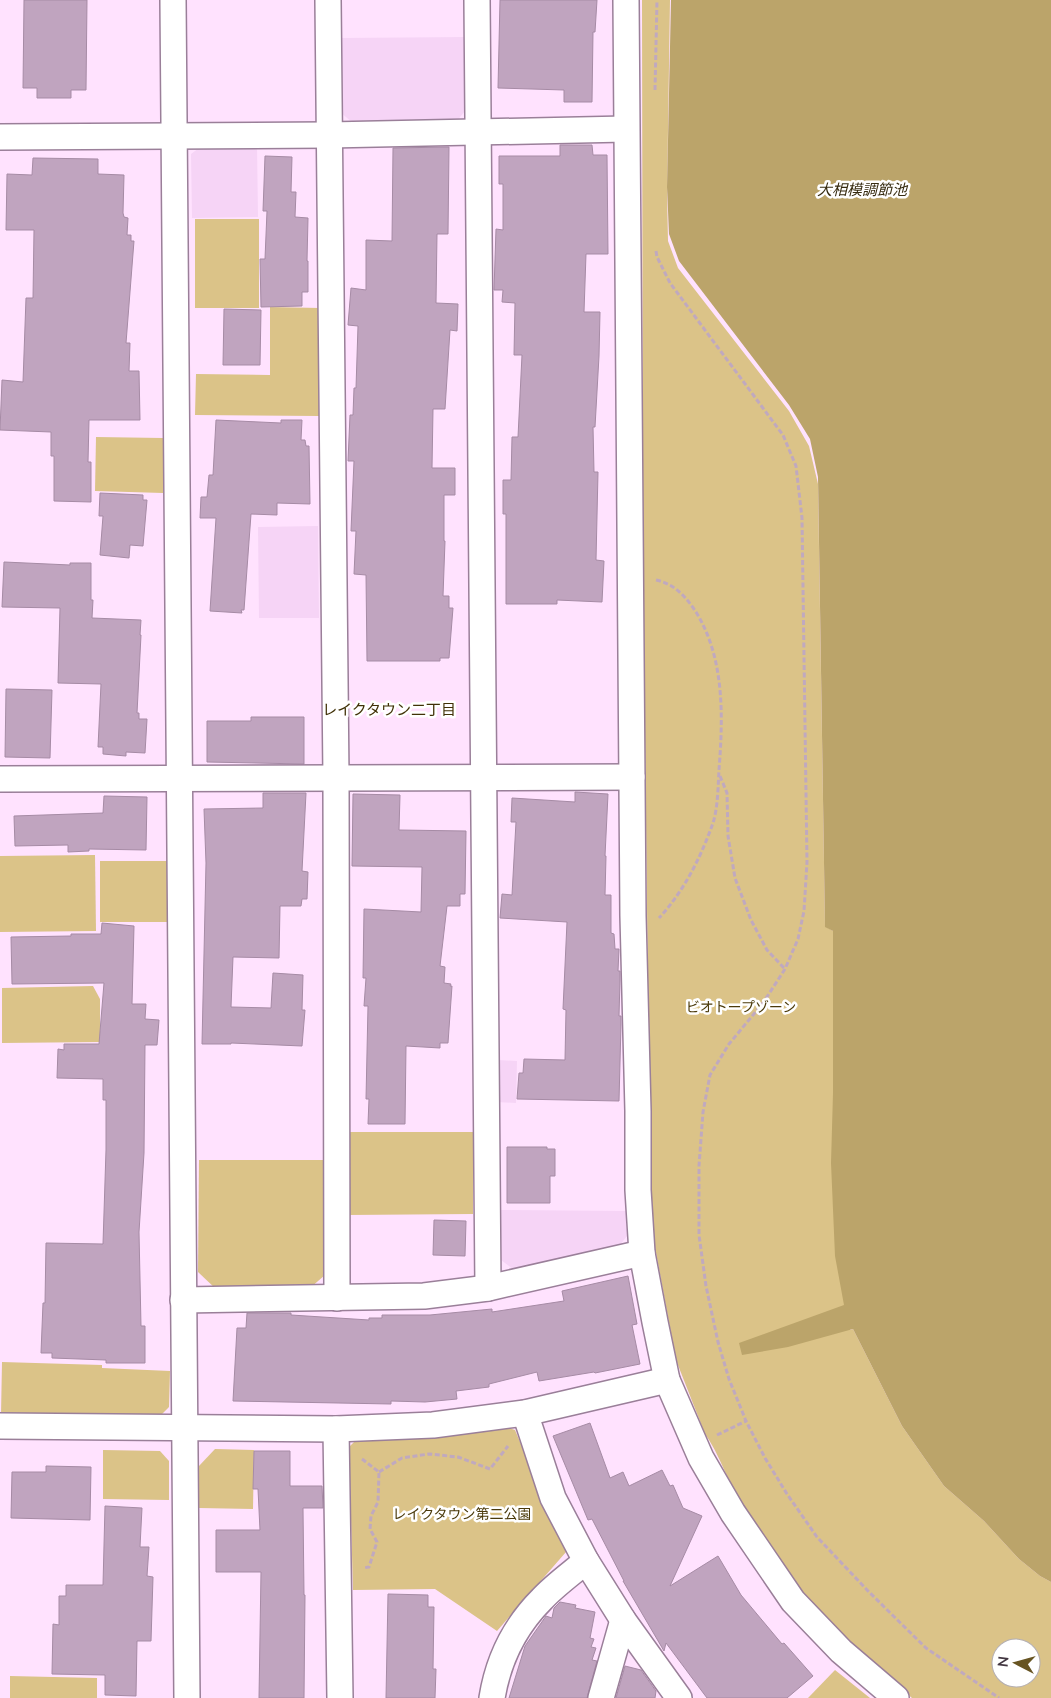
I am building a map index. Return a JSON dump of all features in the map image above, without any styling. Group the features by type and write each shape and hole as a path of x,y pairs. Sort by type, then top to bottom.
{"street":[{"path":"173,0 187,1698"},
{"path":"328,0 336,778 338,1298"},
{"path":"477,0 488,1288"},
{"path":"626,0 632,777 638,1190 642,1253 654,1322 667,1380 701,1458 732,1513 793,1601 834,1644 896,1698"},
{"path":"0,137 478,134 626,129"},
{"path":"0,779 179,780 484,776 632,777"},
{"path":"183,1300 424,1296 488,1288 642,1253"},
{"path":"0,1426 336,1429 433,1425 525,1413 667,1380"},
{"path":"525,1413 553,1498 586,1561 623,1620 679,1698"},
{"path":"336,1429 340,1698"},
{"path":"492,1698 494,1684 510,1640 542,1599 586,1561"},
{"path":"601,1698 623,1620"}],"path":[{"path":"655,96 656,0"},
{"path":"656,248 656,258 670,283 783,435 796,466 802,518 807,862 804,911 798,939 785,969 763,1003 730,1044 710,1075 703,1112 699,1166 699,1235 706,1286 729,1379 746,1421 765,1458 787,1494 818,1537 869,1592 926,1648 1000,1698"},
{"path":"631,576 661,581 679,590 692,607 703,624 712,648 718,672 721,704 719,774 713,821 688,879 672,904 659,918 634,916"},
{"path":"719,774 727,793 728,836 735,878 751,920 767,950 785,969"},
{"path":"379,1472 402,1458 429,1454 458,1457 490,1469 511,1443"},
{"path":"357,1455 379,1472"},
{"path":"338,1571 369,1567 377,1542 370,1529 371,1516 378,1502 379,1472"}],"shaded area":[{"path":"467,37 469,106 456,122 352,122 340,112 339,38"},
{"path":"203,145 257,145 258,217 192,218 191,154"},
{"path":"318,526 319,618 259,618 258,527"},
{"path":"498,1060 517,1061 516,1103 497,1102"},
{"path":"500,1210 626,1211 627,1236 616,1250 517,1272 497,1257"}],"green space":[{"name":"ビオトープゾーン","path":"642,0 670,0 668,241 678,268 789,411 809,446 818,484 825,926 833,931 850,1330 853,1329 902,1426 944,1486 984,1521 1019,1559 1040,1576 1051,1582 1051,1698 912,1698 841,1635 793,1582 758,1532 728,1478 705,1434 676,1360 654,1242 650,1160 643,571"},
{"path":"195,219 259,219 259,308 195,308"},
{"path":"270,307 320,308 320,416 195,415 196,374 270,375"},
{"path":"96,437 163,438 163,493 95,491"},
{"path":"95,855 96,931 0,932 0,856"},
{"path":"100,861 168,861 168,922 100,922"},
{"path":"93,986 100,999 100,1042 2,1043 2,988"},
{"path":"347,1132 473,1132 473,1214 347,1215"},
{"path":"199,1160 324,1160 325,1275 310,1288 217,1290 198,1272"},
{"path":"2,1362 102,1365 102,1368 170,1371 169,1407 159,1417 1,1415"},
{"name":"レイクタウン第二公園","path":"503,1426 515,1430 566,1552 497,1631 435,1589 353,1590 349,1447 358,1438"},
{"path":"215,1449 254,1450 253,1509 199,1508 199,1466"},
{"path":"103,1450 160,1451 169,1461 169,1500 103,1499"},
{"path":"835,1670 870,1698 808,1698"},
{"path":"10,1676 97,1678 97,1698 10,1698"}],"water":[{"name":"大相模調節池","path":"671,0 1051,0 1051,1582 1040,1576 1019,1559 984,1521 944,1486 902,1426 853,1329 788,1347 742,1355 739,1343 844,1305 835,1256 831,1163 833,931 825,927 818,477 810,439 789,405 679,261 669,234 667,187"}],"building":[{"path":"24,0 87,0 86,90 71,90 71,98 37,98 37,88 23,88"},
{"path":"500,0 597,0 595,32 593,32 592,102 564,102 564,90 498,88"},
{"path":"560,145 592,145 593,155 607,155 608,254 586,254 584,312 600,312 595,427 593,427 594,472 598,472 596,560 604,561 602,602 557,600 557,604 506,604 506,514 503,514 503,480 511,480 512,437 518,437 522,355 514,355 515,303 502,302 503,290 494,290 496,229 503,230 503,184 499,184 499,156 560,156"},
{"path":"449,147 448,234 437,234 436,303 458,304 457,331 450,330 445,409 433,409 432,468 455,468 455,495 444,495 443,596 449,596 449,608 453,608 449,658 440,658 440,661 367,661 366,575 354,574 356,531 351,531 354,461 348,461 350,415 353,415 354,388 356,388 358,326 348,325 351,288 366,290 366,240 392,241 393,148"},
{"path":"265,156 292,157 291,192 296,192 295,217 308,218 308,292 302,292 302,306 261,307 260,259 265,259 267,211 263,211"},
{"path":"33,158 98,159 98,174 124,175 123,213 124,217 128,218 127,235 131,235 131,241 134,241 126,343 130,343 129,371 139,371 140,420 89,420 88,462 91,462 91,502 54,501 54,456 51,456 51,432 0,430 2,380 23,382 26,298 33,298 34,230 6,230 7,174 32,175"},
{"path":"224,309 261,310 260,365 223,365"},
{"path":"216,420 281,423 281,420 302,420 301,440 305,440 306,446 309,446 310,504 277,503 277,515 251,514 244,610 241,610 242,613 210,611 216,518 200,518 201,497 207,497 209,475 213,475"},
{"path":"100,493 143,495 143,500 147,500 143,546 130,545 129,558 100,555 103,516 99,516"},
{"path":"4,562 70,565 70,563 91,563 92,618 141,620 137,713 139,713 139,719 147,719 145,753 126,752 126,756 103,754 103,747 98,747 101,684 58,683 60,608 2,607"},
{"path":"6,689 52,690 50,758 5,757"},
{"path":"251,717 304,717 304,764 207,762 207,721 251,721"},
{"path":"575,792 608,794 605,895 611,895 611,933 614,934 615,949 619,949 619,1016 621,1016 621,1024 619,1101 517,1099 519,1073 523,1073 524,1059 565,1060 566,1010 563,1009 567,922 500,918 502,894 512,895 516,822 511,822 512,798 575,802"},
{"path":"263,793 306,793 302,871 308,872 307,899 302,899 301,906 280,906 279,958 233,957 231,1007 271,1008 273,973 303,975 302,1010 305,1010 302,1046 231,1043 202,1044 206,863 204,809 263,808"},
{"path":"353,794 400,795 399,830 466,831 465,894 460,894 460,906 447,906 440,966 445,967 444,983 451,984 450,986 452,986 448,1043 440,1043 440,1048 406,1046 405,1124 368,1124 369,1099 366,1099 368,1006 364,1006 366,978 363,978 364,909 421,912 422,867 352,866"},
{"path":"104,796 147,797 146,850 89,849 89,851 68,852 68,845 15,846 14,816 103,813"},
{"path":"102,923 134,926 132,1004 146,1004 145,1019 159,1020 157,1045 145,1045 144,1153 139,1232 141,1326 145,1326 145,1363 106,1363 106,1360 52,1358 52,1353 41,1353 43,1303 45,1303 46,1243 103,1244 106,1100 103,1100 103,1079 57,1078 58,1049 64,1050 64,1044 99,1044 104,983 12,984 11,937 101,934"},
{"path":"507,1147 547,1147 547,1149 555,1149 555,1176 550,1176 550,1203 507,1203"},
{"path":"434,1220 466,1221 465,1256 433,1255"},
{"path":"628,1276 637,1324 632,1325 640,1364 539,1381 537,1372 489,1384 489,1387 456,1391 457,1399 425,1402 391,1401 391,1404 233,1401 237,1328 246,1328 247,1313 291,1313 291,1315 369,1320 369,1318 382,1318 382,1315 430,1315 492,1309 492,1312 564,1301 562,1291"},
{"path":"590,1423 610,1478 623,1472 629,1486 662,1470 670,1486 673,1485 683,1508 702,1516 670,1586 718,1556 741,1595 782,1644 784,1643 813,1676 787,1698 707,1698 666,1643 664,1651 623,1581 592,1519 588,1520 553,1436"},
{"path":"254,1451 290,1451 290,1486 322,1486 323,1508 303,1508 305,1595 304,1698 259,1698 261,1572 216,1572 216,1530 260,1530 258,1489 253,1489"},
{"path":"46,1466 91,1467 90,1520 11,1518 12,1472 46,1472"},
{"path":"105,1506 142,1508 140,1547 149,1547 147,1576 153,1577 151,1641 137,1641 136,1696 105,1695 105,1675 52,1674 53,1624 59,1625 59,1596 66,1596 66,1585 103,1585"},
{"path":"388,1594 428,1595 428,1607 434,1607 433,1669 436,1669 435,1698 386,1698"},
{"path":"560,1602 576,1605 575,1608 595,1612 590,1638 594,1639 591,1647 596,1648 592,1660 597,1661 587,1698 509,1698 525,1646 546,1616 552,1618 554,1608"},
{"path":"625,1666 641,1670 656,1691 655,1698 616,1698"}],"district":[{"name":"レイクタウン二丁目","path":"389,709"}]}
